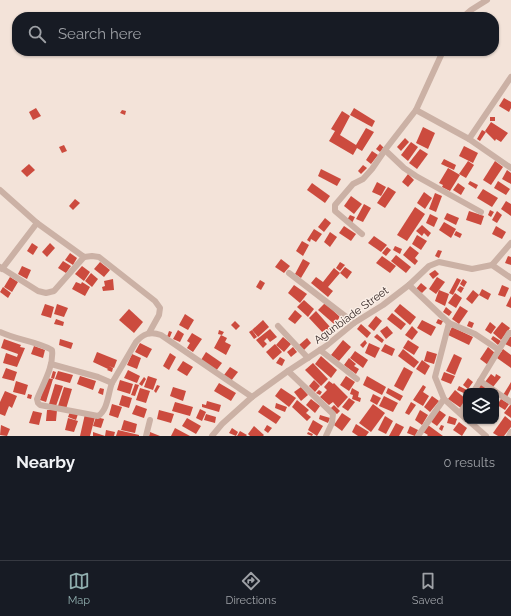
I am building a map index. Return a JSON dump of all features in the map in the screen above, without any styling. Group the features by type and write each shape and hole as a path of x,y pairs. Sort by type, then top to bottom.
{"street":[{"path":"469,12 487,0"},
{"path":"362,234 335,211 335,206 353,184 363,179 372,169 416,110 441,56"},
{"path":"469,139 511,77"},
{"path":"416,110 469,139 511,168"},
{"path":"385,150 404,168 416,176 481,212"},
{"path":"0,190 37,223 84,257"},
{"path":"37,223 1,268 38,291 46,293 54,291 84,257 99,257 155,301 160,308 159,315 149,333"},
{"path":"511,244 492,265 511,278"},
{"name":"Agunbiade Street","path":"212,436 222,424 252,397 320,350 354,323 383,305 409,285 429,266 439,262 472,269 492,265"},
{"path":"289,273 354,323"},
{"path":"409,285 448,323 474,334 499,350"},
{"path":"448,323 435,377 444,399 463,416"},
{"path":"278,326 308,358"},
{"path":"0,333 20,340 46,346 52,350 53,357 51,364 37,399 40,405 98,416 103,413 112,383 136,342 141,337 149,333 161,335 252,397"},
{"path":"476,388 506,337 509,333 511,333"},
{"path":"320,350 357,379"},
{"path":"51,364 98,377 112,383"},
{"path":"288,371 332,414 332,423 326,436"},
{"path":"480,380 492,388"},
{"path":"499,393 511,402"},
{"path":"418,436 444,399"},
{"path":"460,414 463,409"},
{"path":"146,436 150,420"},
{"path":"472,424 486,436"},
{"path":"509,436 511,432"}],"building":[{"path":"504,98 511,102 509,112 499,106"},
{"path":"36,108 41,116 33,120 29,112"},
{"path":"354,108 375,121 372,127 350,115"},
{"path":"122,110 126,111 125,115 120,113"},
{"path":"342,111 350,116 340,135 356,145 366,128 374,132 362,151 357,148 353,155 329,141 335,131 331,129"},
{"path":"490,117 495,117 495,121 490,121"},
{"path":"491,122 508,133 501,142 496,139 495,141 485,131"},
{"path":"423,127 435,133 428,149 416,143"},
{"path":"482,130 486,132 480,141 477,139"},
{"path":"405,138 409,142 401,151 397,147"},
{"path":"411,142 418,147 408,161 401,155"},
{"path":"380,144 384,148 380,152 376,149"},
{"path":"64,145 67,151 62,153 59,147"},
{"path":"464,146 478,153 473,163 459,156"},
{"path":"420,149 428,154 417,169 409,163"},
{"path":"372,151 378,155 371,164 366,160"},
{"path":"444,159 456,165 454,170 441,164"},
{"path":"468,161 474,165 466,178 459,174"},
{"path":"495,161 503,167 491,185 483,180"},
{"path":"29,164 35,170 27,177 21,171"},
{"path":"363,165 367,168 361,174 358,171"},
{"path":"448,168 460,175 450,191 442,187 443,185 439,183"},
{"path":"321,169 341,179 337,186 318,176"},
{"path":"507,170 511,173 511,184 502,179"},
{"path":"408,174 414,180 408,187 402,182"},
{"path":"470,181 478,185 476,189 468,184"},
{"path":"498,181 510,189 506,195 494,188"},
{"path":"377,182 386,187 381,196 372,192"},
{"path":"312,183 330,196 325,203 307,190"},
{"path":"458,183 465,188 461,195 453,190"},
{"path":"388,187 396,192 385,208 377,203"},
{"path":"483,189 498,198 492,207 477,198"},
{"path":"424,192 432,198 425,209 417,203"},
{"path":"435,193 442,196 436,212 429,209"},
{"path":"351,196 362,204 354,214 344,206"},
{"path":"75,199 80,203 73,210 69,206"},
{"path":"506,201 511,204 511,216 501,209"},
{"path":"364,204 371,208 363,222 356,219"},
{"path":"415,207 425,214 407,241 397,235"},
{"path":"490,210 494,212 491,217 488,215"},
{"path":"469,211 484,216 481,225 466,220"},
{"path":"497,211 502,215 497,223 492,220"},
{"path":"447,213 459,218 456,225 444,219"},
{"path":"430,214 438,218 434,227 426,223"},
{"path":"350,215 355,217 352,223 347,220"},
{"path":"325,218 331,223 324,232 318,227"},
{"path":"444,222 456,229 451,238 439,230"},
{"path":"422,225 431,233 428,237 424,233 422,236 416,231"},
{"path":"344,226 356,234 351,241 339,233"},
{"path":"496,226 506,232 502,239 492,234"},
{"path":"314,229 322,234 316,242 311,239 310,242 307,240"},
{"path":"456,231 462,234 460,238 454,235"},
{"path":"330,232 337,237 330,247 324,242"},
{"path":"417,235 427,241 421,250 412,244"},
{"path":"374,236 387,245 381,252 368,243"},
{"path":"302,241 309,245 303,256 296,251"},
{"path":"32,243 38,247 33,255 27,251"},
{"path":"50,243 55,248 47,257 42,252"},
{"path":"395,246 402,249 400,254 393,250"},
{"path":"410,246 419,253 415,258 418,261 415,265 403,255"},
{"path":"387,247 391,250 386,256 382,253"},
{"path":"438,250 442,251 439,258 435,256"},
{"path":"70,253 77,258 73,265 65,260"},
{"path":"396,255 411,267 406,273 391,261"},
{"path":"382,256 396,266 390,273 376,263"},
{"path":"508,256 511,257 511,265 505,263"},
{"path":"281,259 290,266 284,273 275,267"},
{"path":"303,259 310,263 301,278 295,274"},
{"path":"63,261 71,266 66,273 58,268"},
{"path":"100,262 110,270 104,277 94,269"},
{"path":"340,262 345,265 340,271 336,268"},
{"path":"22,266 31,270 27,279 18,274"},
{"path":"82,266 90,272 84,281 75,274"},
{"path":"345,267 352,272 347,279 340,273"},
{"path":"334,268 340,273 328,287 333,291 328,297 311,283 316,277 323,282"},
{"path":"435,270 439,274 433,279 429,274"},
{"path":"91,273 98,279 92,287 85,281"},
{"path":"10,277 18,282 12,292 4,287"},
{"path":"437,277 445,282 436,294 429,289"},
{"path":"457,278 461,280 453,295 449,293"},
{"path":"113,279 114,290 103,291 102,287 105,286 104,281"},
{"path":"463,279 467,282 464,287 460,284"},
{"path":"260,280 265,283 261,290 256,287"},
{"path":"76,282 81,284 82,282 90,287 85,296 72,289"},
{"path":"421,283 427,288 422,293 416,289"},
{"path":"294,285 307,294 300,303 288,293"},
{"path":"502,285 509,288 505,297 498,295"},
{"path":"460,286 464,288 461,293 457,290"},
{"path":"3,287 11,293 8,298 0,292"},
{"path":"482,289 491,294 488,300 479,295"},
{"path":"439,290 449,294 445,306 435,301"},
{"path":"473,290 479,295 472,304 466,299"},
{"path":"455,293 462,298 456,308 448,303"},
{"path":"511,296 511,308 506,306"},
{"path":"304,300 314,309 308,317 297,307"},
{"path":"325,303 340,317 334,324 318,310"},
{"path":"45,304 54,307 51,318 41,315"},
{"path":"57,304 68,308 64,317 54,314"},
{"path":"400,304 416,317 410,325 394,311"},
{"path":"460,306 468,311 459,324 452,319"},
{"path":"446,307 452,312 449,316 443,312"},
{"path":"129,309 143,322 134,333 119,320"},
{"path":"295,310 302,316 295,324 288,319"},
{"path":"316,311 331,328 324,334 309,318"},
{"path":"392,313 406,324 401,330 387,319"},
{"path":"185,314 194,320 188,330 179,325"},
{"path":"376,316 382,321 374,331 368,326"},
{"path":"56,319 64,322 63,326 54,324"},
{"path":"438,319 443,321 441,325 436,323"},
{"path":"263,320 269,327 258,337 252,330"},
{"path":"422,320 436,327 431,336 417,328"},
{"path":"235,321 240,326 236,330 231,325"},
{"path":"469,321 474,323 472,328 467,326"},
{"path":"490,322 496,327 491,334 485,330"},
{"path":"502,322 510,328 501,340 493,333"},
{"path":"361,324 371,333 367,338 357,329"},
{"path":"387,326 393,333 386,339 380,331"},
{"path":"412,326 418,332 412,340 405,335"},
{"path":"452,327 473,337 469,345 448,335"},
{"path":"270,329 277,337 270,342 267,338 264,341 267,344 263,348 256,340"},
{"path":"178,330 184,334 180,342 173,339"},
{"path":"219,330 224,332 222,335 218,334"},
{"path":"252,330 257,337 254,339 249,332"},
{"path":"169,331 172,332 170,337 167,337"},
{"path":"192,333 202,339 193,352 187,348 190,343 187,341"},
{"path":"377,334 384,340 382,343 374,337"},
{"path":"221,335 227,338 225,342 231,345 226,355 214,348"},
{"path":"493,336 501,341 498,345 491,339"},
{"path":"509,336 511,337 511,347 505,344"},
{"path":"283,337 291,344 284,352 276,345"},
{"path":"307,338 311,343 304,350 299,345"},
{"path":"4,339 25,348 17,367 3,363 6,353 17,357 18,354 1,348"},
{"path":"60,339 73,343 71,349 59,345"},
{"path":"343,340 351,347 339,361 331,355"},
{"path":"365,340 367,343 363,348 360,345"},
{"path":"408,340 419,347 414,355 403,348"},
{"path":"140,343 152,349 147,358 135,352"},
{"path":"369,343 380,348 375,358 365,353"},
{"path":"275,344 282,352 273,360 266,352"},
{"path":"385,344 395,349 392,356 381,351"},
{"path":"34,346 45,350 43,358 31,354"},
{"path":"293,347 297,352 291,357 287,352"},
{"path":"488,347 495,353 488,365 480,359"},
{"path":"403,349 419,362 414,368 398,356"},
{"path":"503,349 511,355 511,368 497,358"},
{"path":"355,351 368,360 363,368 350,358"},
{"path":"427,351 437,354 434,364 424,361"},
{"path":"97,352 117,360 114,368 109,366 113,368 112,372 93,362"},
{"path":"206,352 222,363 216,371 201,360"},
{"path":"170,353 176,357 169,370 163,366"},
{"path":"132,354 141,358 137,369 127,365"},
{"path":"454,354 462,358 455,375 446,371"},
{"path":"321,356 337,370 331,378 315,364"},
{"path":"280,357 285,360 282,366 276,363"},
{"path":"349,358 356,364 354,366 359,369 356,374 344,365"},
{"path":"422,360 430,366 425,375 416,369"},
{"path":"183,361 193,367 187,376 177,370"},
{"path":"313,363 328,379 321,386 305,370"},
{"path":"230,367 238,372 231,381 224,375"},
{"path":"404,367 413,372 403,391 394,386"},
{"path":"6,368 17,372 14,381 2,378"},
{"path":"128,370 140,376 137,383 124,378"},
{"path":"53,371 56,372 54,379 51,378"},
{"path":"58,371 73,375 70,383 55,379"},
{"path":"444,372 455,376 451,384 441,380"},
{"path":"491,374 495,377 496,374 501,377 493,387 485,382"},
{"path":"80,376 96,381 93,390 77,384"},
{"path":"148,376 157,379 153,390 144,387"},
{"path":"346,376 355,382 349,391 340,385"},
{"path":"367,376 386,387 382,395 363,385"},
{"path":"144,377 146,379 142,386 139,384"},
{"path":"46,378 53,379 46,402 40,400"},
{"path":"468,378 473,382 469,388 463,385"},
{"path":"120,380 133,384 130,394 117,390"},
{"path":"314,380 320,386 315,392 309,386"},
{"path":"16,381 28,385 25,395 13,392"},
{"path":"329,381 333,384 334,383 348,397 338,408 333,402 329,405 320,397 327,390 324,387"},
{"path":"511,382 511,389 507,397 503,395"},
{"path":"219,383 236,393 231,401 214,391"},
{"path":"55,384 63,386 56,406 49,404"},
{"path":"135,384 139,385 135,396 131,395"},
{"path":"481,384 486,388 478,388"},
{"path":"157,385 160,386 156,393 154,391"},
{"path":"423,385 426,387 423,392 429,396 423,406 413,400"},
{"path":"459,386 463,388 463,393 457,390"},
{"path":"64,387 72,389 66,409 58,406"},
{"path":"173,387 186,391 183,401 170,396"},
{"path":"301,387 308,395 301,401 294,392"},
{"path":"100,388 104,389 103,395 98,393"},
{"path":"140,388 150,391 146,403 136,400"},
{"path":"281,388 296,398 289,407 275,396"},
{"path":"352,388 359,392 358,397 361,398 360,402 352,399 353,395 350,394"},
{"path":"388,388 403,396 400,401 386,393"},
{"path":"319,390 322,392 320,395 316,393"},
{"path":"455,390 463,397 463,404 461,408 448,399"},
{"path":"5,391 17,396 12,408 9,406 5,416 0,414 0,402"},
{"path":"28,394 32,395 31,399 27,398"},
{"path":"373,394 381,398 377,405 370,401"},
{"path":"122,395 132,398 129,408 119,405"},
{"path":"384,396 398,403 393,412 379,406"},
{"path":"432,396 439,401 430,412 424,407"},
{"path":"349,398 355,402 348,411 342,407"},
{"path":"311,399 320,406 315,413 306,405"},
{"path":"501,399 509,404 505,410 499,406"},
{"path":"297,400 309,410 306,413 311,417 307,421 292,407"},
{"path":"207,401 221,405 219,412 202,407 202,404 206,405"},
{"path":"175,402 193,407 190,416 172,411"},
{"path":"411,402 416,405 409,415 405,413"},
{"path":"276,403 287,407 285,412 275,408"},
{"path":"112,404 122,407 118,418 109,415"},
{"path":"373,404 385,413 371,432 359,423"},
{"path":"511,404 511,418 504,413"},
{"path":"136,405 147,409 144,418 132,414"},
{"path":"263,405 281,417 276,424 258,412"},
{"path":"334,405 340,411 337,414 330,409"},
{"path":"200,409 206,412 202,421 196,418"},
{"path":"47,410 57,410 56,421 46,421"},
{"path":"159,410 174,414 171,423 157,419"},
{"path":"420,410 428,415 422,425 415,420"},
{"path":"439,410 446,415 437,426 430,421"},
{"path":"33,411 42,413 39,425 29,423"},
{"path":"70,412 78,414 76,420 68,417"},
{"path":"342,413 351,419 342,431 334,425"},
{"path":"85,414 95,417 90,436 80,436"},
{"path":"206,414 216,417 215,423 204,420"},
{"path":"320,415 330,418 328,423 319,419"},
{"path":"385,416 393,421 386,434 378,430"},
{"path":"449,416 457,419 455,425 447,423"},
{"path":"505,416 511,421 511,427 504,436 498,436 493,433"},
{"path":"96,417 104,419 101,428 93,426"},
{"path":"68,418 78,421 74,432 65,430"},
{"path":"187,418 201,426 196,434 182,426"},
{"path":"124,420 137,424 135,433 121,430"},
{"path":"313,420 323,426 317,436 308,430"},
{"path":"459,422 467,428 462,436 453,430"},
{"path":"396,423 404,427 399,436 389,436"},
{"path":"356,424 369,432 366,436 358,436 352,432"},
{"path":"1,425 10,429 7,436 0,435"},
{"path":"267,425 272,428 268,433 264,430"},
{"path":"428,425 443,436 427,436 428,435 423,432"},
{"path":"441,425 444,426 442,431 439,429"},
{"path":"254,426 264,435 263,436 250,436 248,434"},
{"path":"410,426 418,430 415,436 407,433"},
{"path":"175,428 190,436 171,436"},
{"path":"232,428 238,432 236,436 229,433"},
{"path":"106,430 115,432 114,436 105,436"},
{"path":"118,430 139,435 139,436 116,436"},
{"path":"240,431 247,435 237,436"},
{"path":"93,432 105,436 93,436"},
{"path":"150,432 160,436 149,436"},
{"path":"308,432 313,434 312,436 307,434"}]}
